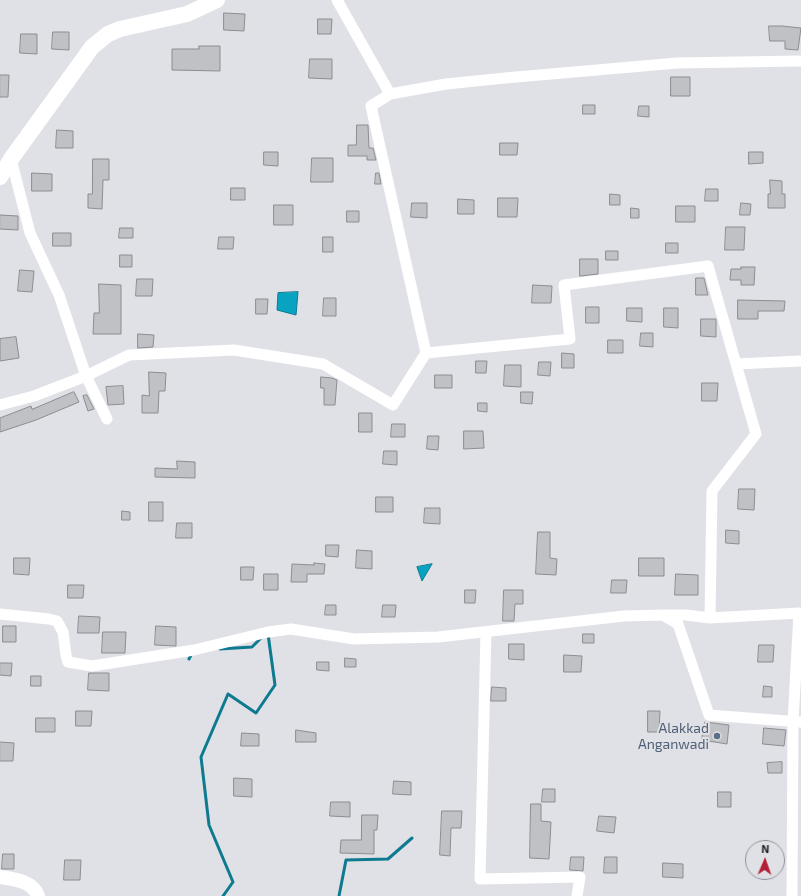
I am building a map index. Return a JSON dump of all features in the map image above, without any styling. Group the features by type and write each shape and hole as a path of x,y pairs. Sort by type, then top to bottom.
{"main road":[{"path":"0,176 92,46 108,34 187,14 217,0"}],"street":[{"path":"337,0 390,94"},
{"path":"0,405 34,396 86,376 128,355 234,350 323,364 392,405 426,353 371,106 390,94 446,84 677,63 801,61"},
{"path":"11,159 30,233 59,295 86,376 107,419"},
{"path":"426,353 570,339 564,285 708,266 756,434 712,491 710,618"},
{"path":"736,364 801,362"},
{"path":"0,614 57,621 63,632 68,662 92,666 194,650 268,632 291,629 354,639 438,637 624,616 686,614 710,618 799,613 792,896"},
{"path":"663,615 678,624 709,715 797,722"},
{"path":"486,632 480,879 580,877 577,896"},
{"path":"0,877 13,879 28,884 38,896"}],"water":[{"path":"298,292 296,315 277,310 278,293"},
{"path":"432,564 422,581 417,567"}],"building":[{"path":"224,13 245,14 244,31 224,30"},
{"path":"318,19 332,19 331,34 318,34"},
{"path":"769,26 801,28 798,50 785,49 785,41 770,41"},
{"path":"53,32 69,32 69,50 52,49"},
{"path":"21,34 37,34 37,54 20,53"},
{"path":"199,46 220,46 220,71 172,70 172,49 199,49"},
{"path":"310,59 332,59 332,79 309,78"},
{"path":"0,75 9,75 8,97 0,97"},
{"path":"671,77 690,77 690,96 671,96"},
{"path":"583,105 595,105 595,114 583,114"},
{"path":"639,106 649,106 649,117 638,116"},
{"path":"357,125 368,125 369,148 373,148 376,160 367,160 367,156 348,156 348,145 356,145"},
{"path":"57,130 73,131 73,148 56,148"},
{"path":"500,143 518,143 517,155 500,155"},
{"path":"264,152 278,152 278,166 264,165"},
{"path":"749,152 763,152 763,163 749,164"},
{"path":"312,158 333,158 333,182 311,182"},
{"path":"93,159 109,159 109,180 103,180 102,209 88,208 88,194 92,194"},
{"path":"32,173 52,174 52,191 32,191"},
{"path":"376,173 379,173 381,184 375,184"},
{"path":"770,180 782,181 782,194 785,194 785,208 768,208"},
{"path":"231,188 245,188 245,200 231,200"},
{"path":"706,189 718,189 718,201 705,201"},
{"path":"610,194 620,195 620,205 610,205"},
{"path":"498,198 518,198 517,217 498,217"},
{"path":"458,199 474,200 474,214 458,214"},
{"path":"412,203 427,203 427,218 411,217"},
{"path":"741,203 751,204 750,215 740,215"},
{"path":"274,205 293,205 293,225 274,225"},
{"path":"676,206 695,206 695,222 676,222"},
{"path":"631,208 639,209 639,218 631,218"},
{"path":"347,211 359,211 359,222 347,222"},
{"path":"0,215 18,216 18,230 0,229"},
{"path":"726,227 745,227 744,250 725,250"},
{"path":"120,228 133,228 133,238 119,238"},
{"path":"53,233 71,233 71,246 53,246"},
{"path":"219,237 234,237 233,249 218,249"},
{"path":"323,237 333,237 333,252 323,252"},
{"path":"666,243 678,243 678,253 666,253"},
{"path":"606,251 618,251 618,260 606,260"},
{"path":"120,255 132,255 132,267 120,267"},
{"path":"580,259 598,259 598,274 580,276"},
{"path":"741,267 755,267 754,285 741,285 741,280 730,280 731,269 741,269"},
{"path":"20,270 34,271 32,292 18,291"},
{"path":"696,278 704,278 708,295 696,295"},
{"path":"137,279 153,279 152,296 136,296"},
{"path":"99,284 121,285 121,334 93,334 94,313 99,313"},
{"path":"533,285 552,286 551,303 532,303"},
{"path":"324,298 336,298 336,316 323,316"},
{"path":"256,299 268,299 267,314 256,314"},
{"path":"738,300 785,301 784,311 758,311 758,319 738,319"},
{"path":"586,307 599,307 599,323 586,323"},
{"path":"627,308 642,308 642,322 627,321"},
{"path":"664,308 678,308 678,328 664,327"},
{"path":"701,319 716,319 716,337 701,336"},
{"path":"641,333 653,333 653,347 640,346"},
{"path":"138,334 154,335 153,347 138,348"},
{"path":"16,337 19,358 0,361 0,339"},
{"path":"608,340 623,340 623,353 608,353"},
{"path":"562,353 574,354 574,368 562,368"},
{"path":"476,361 487,361 486,373 476,373"},
{"path":"539,362 551,362 550,376 538,375"},
{"path":"505,365 521,365 521,387 504,386"},
{"path":"149,372 166,373 165,391 159,391 158,413 142,413 142,395 149,396"},
{"path":"435,375 452,375 452,388 435,388"},
{"path":"321,377 337,380 335,405 324,405 324,388 321,388"},
{"path":"702,383 718,383 717,401 702,401"},
{"path":"123,386 124,404 108,405 106,387"},
{"path":"74,392 79,402 36,420 0,432 0,418 31,406 32,409"},
{"path":"521,392 533,392 532,404 521,403"},
{"path":"87,395 94,409 88,411 83,396"},
{"path":"478,403 487,403 487,412 478,411"},
{"path":"359,413 372,413 372,432 359,432"},
{"path":"392,424 405,424 405,437 391,437"},
{"path":"464,431 483,431 484,448 464,449"},
{"path":"428,436 439,436 438,450 427,449"},
{"path":"384,451 397,451 397,465 383,464"},
{"path":"177,461 195,462 195,478 155,477 155,468 177,469"},
{"path":"739,489 755,489 754,510 738,509"},
{"path":"376,497 393,497 393,512 376,512"},
{"path":"149,502 163,502 163,521 149,521"},
{"path":"425,508 440,508 440,524 424,523"},
{"path":"122,511 130,512 130,520 122,520"},
{"path":"177,523 192,523 192,538 176,538"},
{"path":"726,530 739,531 739,544 726,543"},
{"path":"538,532 550,532 550,558 557,559 556,575 536,574"},
{"path":"326,545 339,545 338,557 326,556"},
{"path":"357,550 372,551 372,569 356,568"},
{"path":"14,558 30,558 29,575 14,574"},
{"path":"639,558 664,558 664,576 639,576"},
{"path":"314,563 325,564 324,574 307,574 307,582 291,582 292,564 314,565"},
{"path":"241,567 254,567 253,580 241,580"},
{"path":"264,574 278,574 278,590 264,590"},
{"path":"676,574 698,575 698,595 675,595"},
{"path":"612,580 627,580 626,593 611,593"},
{"path":"68,585 84,585 83,598 68,598"},
{"path":"465,590 476,590 475,603 465,603"},
{"path":"504,590 523,590 523,604 515,604 514,621 503,621"},
{"path":"326,605 336,605 336,615 325,615"},
{"path":"383,605 396,605 395,617 382,617"},
{"path":"79,616 100,617 99,633 78,633"},
{"path":"3,626 16,626 16,642 3,642"},
{"path":"156,626 176,627 176,646 155,645"},
{"path":"103,632 126,632 125,653 102,653"},
{"path":"583,634 594,634 594,643 583,643"},
{"path":"509,644 524,644 524,660 509,659"},
{"path":"759,645 774,645 773,662 758,662"},
{"path":"564,655 582,656 581,672 564,672"},
{"path":"345,658 356,659 356,667 345,667"},
{"path":"317,662 329,662 329,671 317,670"},
{"path":"0,663 12,663 11,676 0,675"},
{"path":"89,673 109,673 109,691 88,690"},
{"path":"31,676 41,676 41,686 31,686"},
{"path":"764,686 772,687 772,697 763,697"},
{"path":"492,687 506,688 506,701 491,701"},
{"path":"76,711 92,711 91,726 76,726"},
{"path":"648,711 660,711 659,732 648,732"},
{"path":"36,718 55,718 55,732 36,732"},
{"path":"705,722 729,725 727,744 702,740"},
{"path":"764,728 786,730 784,746 763,744"},
{"path":"296,730 316,733 316,742 296,742"},
{"path":"242,733 259,734 259,746 241,746"},
{"path":"0,742 14,743 13,761 0,761"},
{"path":"782,762 782,773 768,773 767,763"},
{"path":"234,778 252,779 252,797 234,796"},
{"path":"394,781 411,782 411,795 393,794"},
{"path":"543,789 555,789 555,802 542,802"},
{"path":"718,792 731,792 731,807 718,807"},
{"path":"331,802 350,802 350,817 330,816"},
{"path":"531,804 541,804 541,821 551,822 549,859 530,858"},
{"path":"442,811 462,811 461,828 451,828 450,856 440,855"},
{"path":"362,815 378,815 377,830 374,830 374,854 340,853 341,840 361,840"},
{"path":"599,816 616,817 614,833 597,831"},
{"path":"3,854 14,854 14,869 2,869"},
{"path":"571,857 584,857 583,871 570,870"},
{"path":"605,857 617,857 617,873 604,873"},
{"path":"65,860 81,860 80,880 64,880"},
{"path":"663,863 683,864 683,878 663,877"}],"waterway":[{"path":"223,896 233,882 209,825 201,757 228,694 256,713 275,685 268,634"},
{"path":"220,649 252,647 262,637"},
{"path":"189,659 192,653"},
{"path":"339,896 346,860 388,859 412,838"}],"place":[{"name":"Alakkad Anganwadi","path":"717,736"}]}
